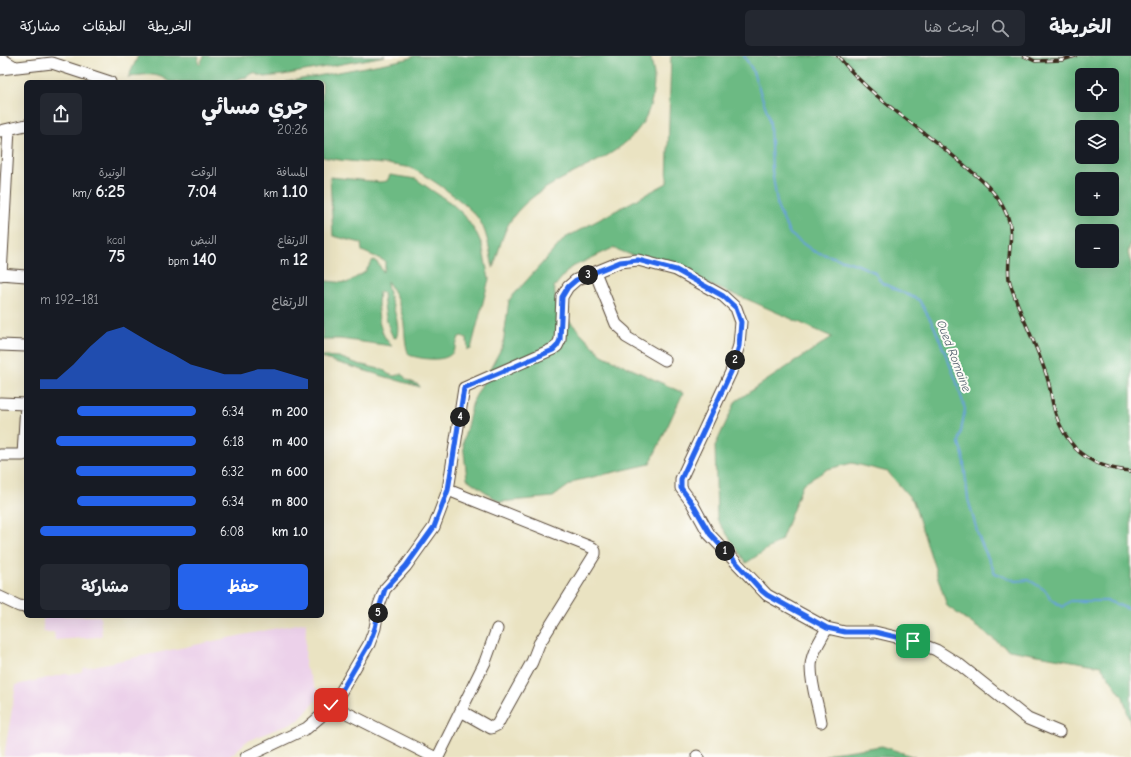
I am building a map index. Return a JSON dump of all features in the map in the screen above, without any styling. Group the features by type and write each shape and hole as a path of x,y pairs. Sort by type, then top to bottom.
{"street":[{"path":"0,58 15,67"},
{"path":"0,69 52,63 104,80"},
{"path":"24,125 4,130 1,274 24,276"},
{"path":"246,757 307,728 331,705 339,695 369,644 375,628 385,589 406,566 434,527 448,490 464,388 553,350 560,340 562,297 568,287 576,280 620,262 638,260 676,270 723,296 736,308 741,322 739,346 731,372 681,479 681,488 692,503 710,534 762,591 827,628 845,632 875,632 913,641 936,650 960,665 1028,719 1059,732"},
{"path":"595,272 616,324 625,332 626,337 665,360"},
{"path":"0,346 24,346"},
{"path":"0,403 24,404"},
{"path":"0,455 23,455 24,438"},
{"path":"448,490 594,548 595,551 595,554 539,644 532,662 497,725 490,728 461,711"},
{"path":"0,597 19,606 24,607"},
{"path":"821,722 811,667 816,649 827,628"},
{"path":"438,757 486,662 497,629"},
{"path":"331,705 434,757"}],"shaded area":[{"path":"100,618 102,635 97,637 55,640 54,632 43,632 43,619"},
{"path":"306,622 305,667 320,696 299,720 247,741 229,757 4,757 16,685 81,672 84,668"}],"green space":[{"path":"138,56 199,56 198,62 200,64 204,56 385,56 283,75 265,77 253,73 247,77 236,80 166,80 155,75 128,78"},
{"path":"414,56 651,56 654,74 651,104 640,127 624,144 604,158 558,181 536,195 517,212 508,224 502,238 493,268 487,238 480,221 458,199 435,182 407,167 324,157 324,80 297,80 407,59"},
{"path":"671,56 1131,56 1131,240 1128,253 1131,264 1131,725 1123,697 1101,666 1009,650 947,606 913,501 888,472 852,463 828,469 803,484 781,540 746,563 717,519 715,446 736,401 832,337 749,300 613,248 570,268 554,287 557,308 602,355 683,393 650,464 575,481 553,497 500,502 467,479 463,443 473,401 503,345 509,300 565,238 667,183"},
{"path":"390,175 416,179 451,203 464,215 477,234 482,245 489,279 471,349 468,350 467,339 462,336 459,337 453,352 445,358 426,359 409,355 402,313 387,281 398,325 396,338 393,337 387,321 383,293 381,291 379,292 378,313 383,334 392,346 340,339 324,339 324,282 347,283 365,272 373,260 378,263 383,272 385,268 385,261 362,251 361,243 333,236 330,177 380,182 387,181"},
{"path":"324,356 339,357 358,364 384,370 388,374 394,376 402,374 407,380 419,385 420,387 324,359"},
{"path":"882,746 915,757 824,757 832,753"}],"waterway":[{"name":"Oued Romaine","path":"744,56 752,69 768,114 770,124 772,170 778,209 790,234 813,251 856,264 874,272 882,283 919,300 934,326 956,380 965,409 959,443 963,455 968,499 979,538 995,573 1016,581 1029,580 1045,590 1051,599 1062,607 1070,601 1108,601 1131,610"}],"railway":[{"path":"838,56 865,85 895,111 943,147 985,184 997,197 1009,221 1011,237 1008,271 1010,283 1043,366 1049,384 1054,410 1064,433 1076,449 1095,462 1116,469 1131,471"},
{"path":"1024,56 1035,61 1062,60 1075,56"}],"route":[{"path":"331,705 339,695 369,644 375,628 385,589 406,566 434,527 448,490 464,388 553,350 560,340 562,297 568,287 576,280 608,266 620,262 638,260 676,270 723,296 736,308 741,322 739,346 731,372 681,479 681,488 692,503 710,534 762,591 794,610 821,623 827,628 845,632 875,632 913,641"}]}
